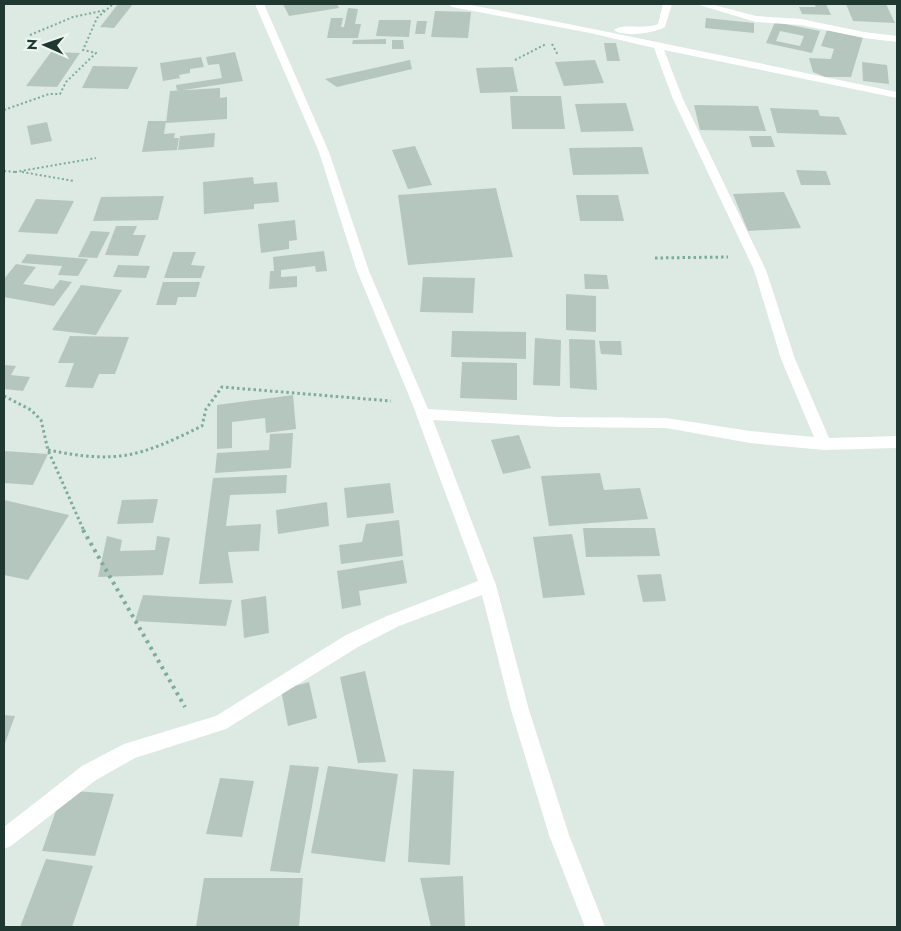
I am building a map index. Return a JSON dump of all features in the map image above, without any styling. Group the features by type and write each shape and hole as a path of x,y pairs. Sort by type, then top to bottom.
{"street":[{"path":"259,4 324,152 363,271 421,409 488,584 528,737 559,835 595,927"},
{"path":"452,4 471,6 590,30 658,46 897,95"},
{"path":"590,30 643,30 658,28 662,25 667,4"},
{"path":"701,4 756,19 802,22 897,40"},
{"path":"658,46 678,100 756,260 766,285 788,359 824,444"},
{"path":"421,409 559,422 666,424 750,437 824,444 897,442"},
{"path":"4,839 89,773 132,750 220,723 365,634 488,584"}],"path":[{"path":"4,110 49,94 60,94 66,82 96,53 83,50 97,18 113,4"},
{"path":"30,35 73,17 107,9"},
{"path":"550,42 558,55"},
{"path":"15,172 96,158"},
{"path":"4,171 74,181"},
{"path":"656,258 691,256 756,260"},
{"path":"48,450 85,457 122,458 142,453 202,426 206,409 222,387 421,409"},
{"path":"4,396 26,407 41,418 47,436 48,450 88,540 198,729"}],"building":[{"path":"118,4 133,4 114,28 100,27"},
{"path":"283,4 337,4 339,8 289,16"},
{"path":"814,4 826,4 831,15 802,14 799,7 816,7"},
{"path":"846,4 886,4 895,23 853,21"},
{"path":"348,8 358,9 355,24 361,24 358,38 327,38 331,18 343,18 341,27 344,27"},
{"path":"435,11 471,12 468,38 431,37"},
{"path":"706,18 754,23 754,33 705,28"},
{"path":"379,20 411,20 409,37 376,36"},
{"path":"417,21 427,21 425,34 415,34"},
{"path":"775,22 820,31 812,53 766,43","holes":["780,31 804,36 800,46 776,41"]},
{"path":"827,30 863,37 851,77 825,77 813,72 809,58 831,59 834,49 821,46"},
{"path":"386,39 386,44 352,44 353,40"},
{"path":"392,40 403,40 404,49 392,49"},
{"path":"604,43 616,43 620,61 607,61"},
{"path":"51,52 80,53 57,87 26,86"},
{"path":"235,52 243,81 177,91 176,85 222,78 219,64 208,65 206,57"},
{"path":"201,57 204,67 190,69 190,73 179,75 180,78 163,81 160,63"},
{"path":"410,60 412,69 337,87 325,79"},
{"path":"595,60 604,83 564,86 555,62"},
{"path":"862,62 887,65 889,84 863,81"},
{"path":"93,66 138,67 128,89 82,88"},
{"path":"513,67 518,92 480,93 476,68"},
{"path":"220,88 220,98 227,97 227,119 166,123 170,91"},
{"path":"510,96 561,96 565,129 512,129"},
{"path":"626,103 634,131 581,132 575,104"},
{"path":"694,105 758,106 766,131 700,130"},
{"path":"770,108 818,110 820,116 839,117 847,135 777,133"},
{"path":"148,121 166,121 164,134 175,133 174,138 179,138 177,150 142,152"},
{"path":"47,122 52,141 31,145 27,126"},
{"path":"215,133 214,147 178,150 180,136"},
{"path":"749,136 771,136 775,147 752,147"},
{"path":"415,146 432,185 408,189 392,150"},
{"path":"642,147 649,174 573,175 569,148"},
{"path":"796,170 826,171 831,185 801,185"},
{"path":"253,177 254,184 277,182 279,202 254,204 254,209 204,214 203,182"},
{"path":"496,188 513,257 408,265 398,195"},
{"path":"784,192 801,228 748,231 733,194"},
{"path":"576,195 618,195 624,221 580,221"},
{"path":"164,196 158,220 93,221 101,197"},
{"path":"36,199 74,201 57,234 18,232"},
{"path":"295,220 297,240 289,241 289,249 261,253 258,224"},
{"path":"116,226 137,226 133,235 146,235 138,256 105,255"},
{"path":"91,231 110,232 97,258 78,257"},
{"path":"324,251 327,271 316,272 315,266 281,270 281,277 297,276 297,287 269,289 270,271 274,271 273,257"},
{"path":"173,252 196,252 191,265 205,266 201,278 164,278"},
{"path":"27,254 88,259 78,276 58,275 62,266 21,263"},
{"path":"16,264 36,267 23,284 53,289 60,280 72,282 54,306 4,297 4,279"},
{"path":"118,265 150,266 146,278 113,277"},
{"path":"584,274 607,275 609,289 585,289"},
{"path":"423,277 475,278 473,313 420,312"},
{"path":"163,282 200,282 196,297 178,297 176,305 156,305"},
{"path":"81,285 122,290 96,335 52,330"},
{"path":"566,294 596,296 596,332 566,330"},
{"path":"452,331 526,332 526,359 451,357"},
{"path":"70,336 129,337 115,374 99,374 93,388 65,387 74,363 58,363"},
{"path":"535,338 561,340 560,386 533,385"},
{"path":"569,339 595,340 597,390 570,388"},
{"path":"599,341 621,341 622,355 601,354"},
{"path":"462,362 517,363 517,400 460,398"},
{"path":"4,365 16,366 11,375 30,377 23,391 4,389"},
{"path":"293,395 296,429 266,433 265,418 232,422 232,448 217,449 217,405"},
{"path":"293,433 291,468 215,473 217,453 269,450 270,434"},
{"path":"519,435 531,468 503,474 491,440"},
{"path":"4,451 48,454 33,485 4,483"},
{"path":"600,473 604,490 640,488 648,519 549,526 541,476"},
{"path":"287,475 286,493 230,495 226,526 261,524 259,551 228,552 233,583 199,584 213,478"},
{"path":"390,483 394,513 347,518 344,488"},
{"path":"158,499 153,523 117,524 122,500"},
{"path":"4,500 69,515 28,580 4,575"},
{"path":"327,502 329,526 278,534 276,510"},
{"path":"399,520 403,556 341,564 339,545 362,542 366,524"},
{"path":"583,528 655,528 660,556 586,557"},
{"path":"572,534 585,595 543,598 533,537"},
{"path":"107,536 122,540 120,551 155,550 157,536 170,538 163,575 98,577"},
{"path":"403,560 407,583 359,591 361,605 342,609 337,571"},
{"path":"661,574 666,601 643,602 637,575"},
{"path":"143,595 232,600 226,626 135,621"},
{"path":"266,596 269,633 244,638 241,600"},
{"path":"365,671 386,762 358,763 340,677"},
{"path":"309,682 317,718 288,726 281,690"},
{"path":"4,715 15,716 4,746"},
{"path":"290,765 319,767 300,873 270,871"},
{"path":"328,766 398,774 385,862 311,853"},
{"path":"413,769 454,771 450,865 408,862"},
{"path":"220,778 254,781 242,837 206,834"},
{"path":"63,790 114,794 95,856 42,851"},
{"path":"46,859 93,866 72,927 20,927"},
{"path":"463,876 465,927 431,927 420,878"},
{"path":"204,878 303,878 299,927 196,927"}]}
